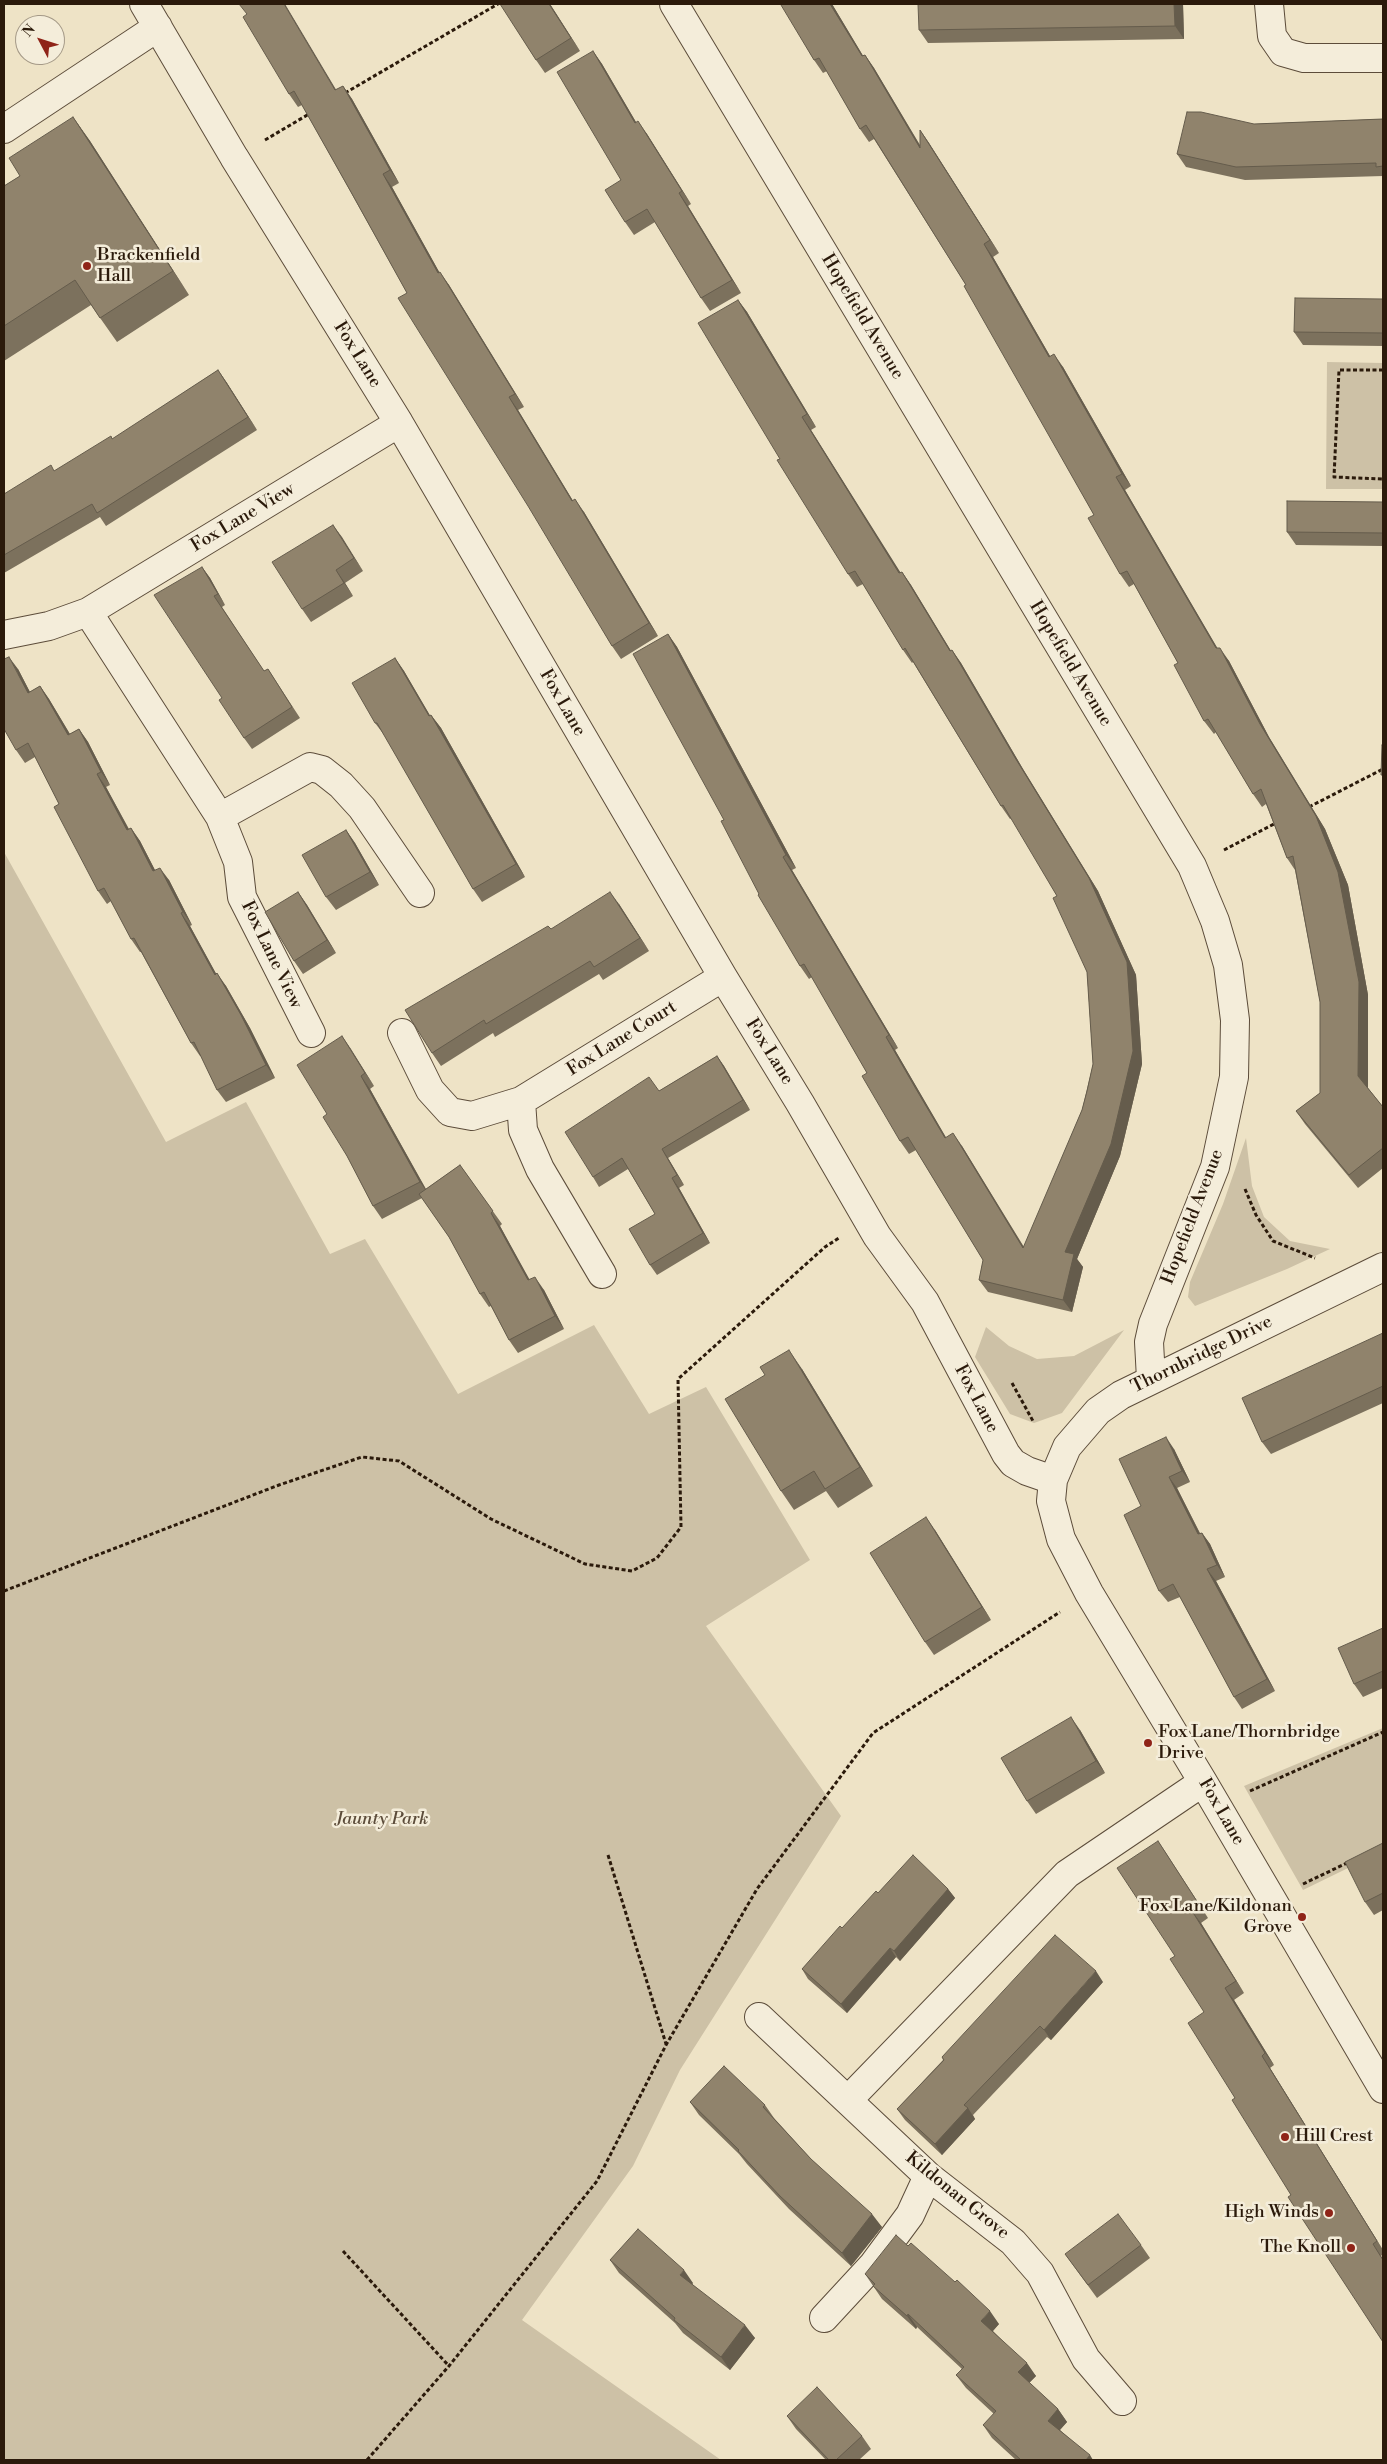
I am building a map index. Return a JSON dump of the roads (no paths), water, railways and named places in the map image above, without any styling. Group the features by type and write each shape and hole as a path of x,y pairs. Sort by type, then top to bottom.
{"street":[{"name":"Fox Lane","path":"144,4 234,157 399,423 722,978 800,1103 868,1222 925,1302 1006,1454 1013,1463 1053,1480 1051,1501 1061,1539 1089,1593 1218,1806 1383,2089"},
{"name":"Hopefield Avenue","path":"674,4 1192,866 1215,921 1228,965 1235,1020 1234,1077 1215,1167 1153,1324 1149,1342 1151,1379"},
{"path":"1269,4 1272,36 1283,52 1304,58 1383,58"},
{"path":"4,129 158,27"},
{"name":"Fox Lane View","path":"4,635 48,626 88,612 399,423"},
{"name":"Fox Lane View","path":"88,612 220,817 238,862 242,896 310,1034"},
{"path":"220,817 310,767 322,770 340,784 362,808 420,893"},
{"name":"Fox Lane Court","path":"402,1033 430,1090 450,1112 472,1116 521,1101 722,978"},
{"path":"521,1101 522,1130 540,1169 602,1274"},
{"name":"Thornbridge Drive","path":"1053,1480 1067,1447 1080,1430 1098,1411 1121,1395 1383,1267"},
{"path":"848,2100 1067,1874 1203,1782"},
{"name":"Kildonan Grove","path":"759,2017 928,2176 1013,2242 1040,2273 1086,2359 1122,2401"},
{"path":"824,2318 873,2265 905,2222 928,2176"}],"place":[{"name":"Brackenfield Hall","path":"87,266"},
{"name":"Fox Lane/Thornbridge Drive","path":"1148,1743"},
{"name":"Fox Lane/Kildonan Grove","path":"1302,1917"},
{"name":"Hill Crest","path":"1285,2137"},
{"name":"High Winds","path":"1329,2213"},
{"name":"The Knoll","path":"1351,2248"}],"park label":[{"name":"Jaunty Park","path":"382,1820"}]}
